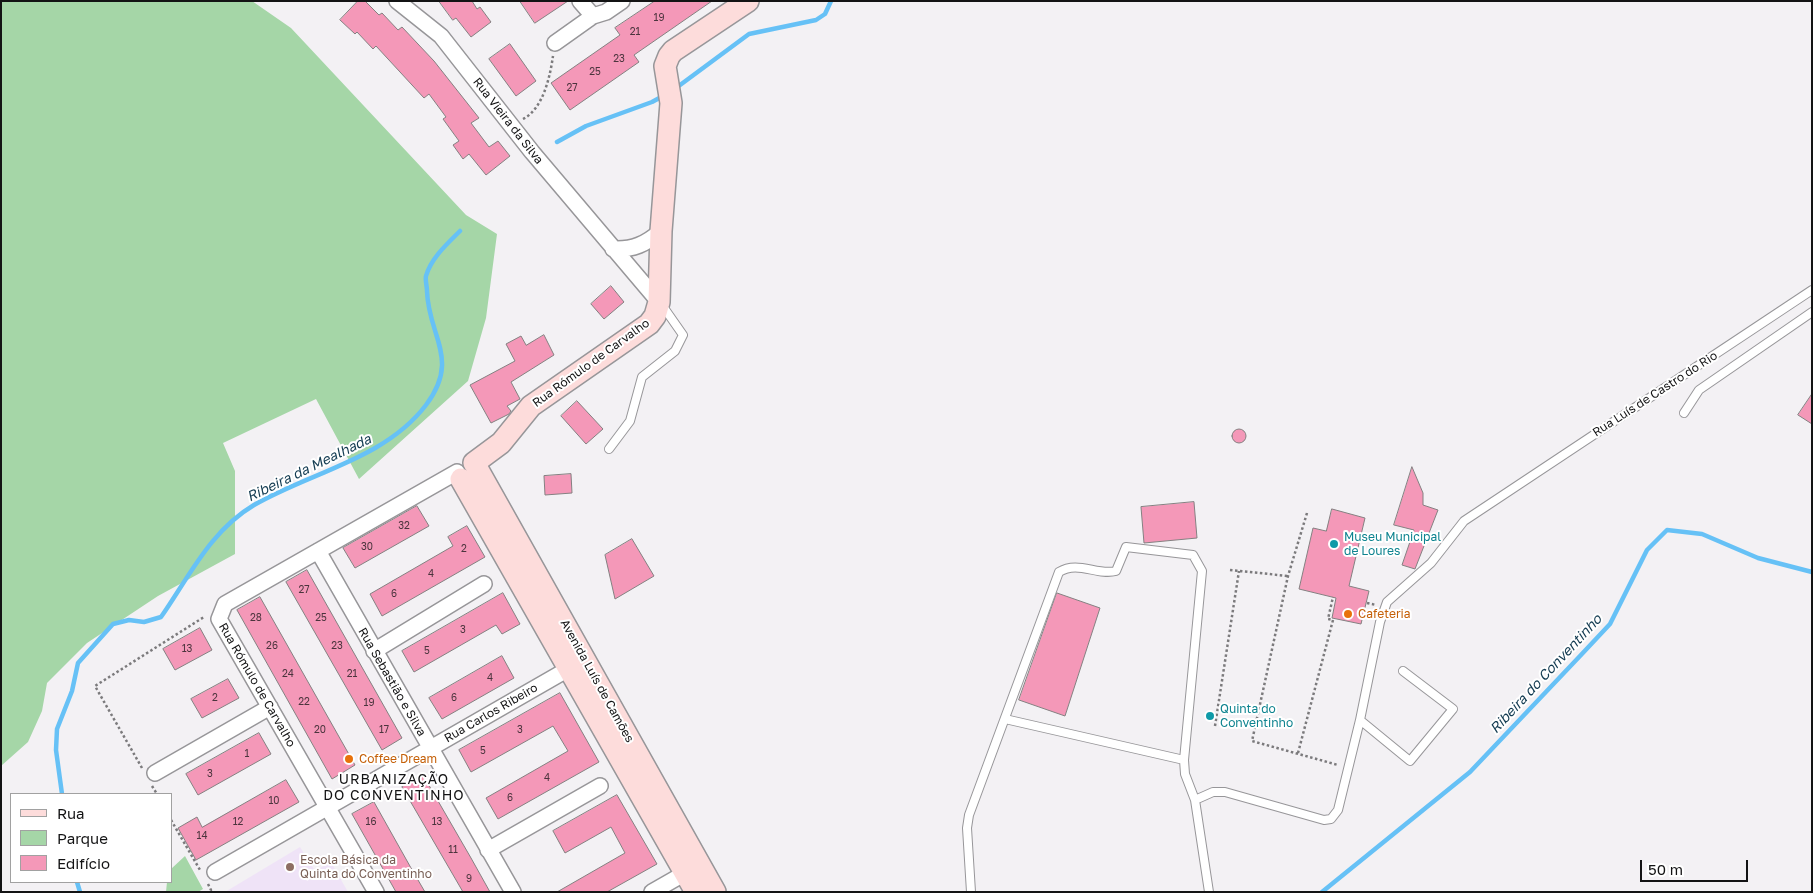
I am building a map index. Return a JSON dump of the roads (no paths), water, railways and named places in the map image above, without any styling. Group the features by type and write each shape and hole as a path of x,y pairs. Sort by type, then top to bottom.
{"street":[{"name":"Rua Vieira da Silva","path":"397,1 440,36 510,125 660,302"},
{"path":"580,1 593,16"},
{"path":"555,42 593,16 606,12 622,1"},
{"path":"660,302 661,231 671,103 666,74 666,60 673,51 748,1"},
{"path":"613,248 627,249 641,246 661,231"},
{"name":"Rua Rómulo de Carvalho","path":"376,892 219,619 225,604 318,550 467,471 501,443 531,406 649,324 655,316 660,302"},
{"name":"Avenida Luís de Camões","path":"467,471 693,868 715,892"},
{"name":"Rua Sebastião e Silva","path":"318,550 513,892"},
{"path":"374,650 484,584"},
{"name":"Rua Carlos Ribeiro","path":"215,872 577,664"},
{"path":"148,773 270,707"},
{"path":"488,850 600,786"},
{"path":"652,892 693,868"},
{"name":"Avenida Luís de Camões","path":"693,868 696,892"}],"lane":[{"name":"Rua Luís de Castro do Rio","path":"1195,800 1213,792 1225,792 1324,820 1331,819 1338,810 1360,720 1380,622 1387,602 1431,563 1464,521 1812,290"},
{"path":"609,449 619,439 630,421 642,377 675,351 683,336 660,302"},
{"path":"1684,413 1699,390 1812,312"},
{"path":"971,892 967,828 969,816 1060,572 1067,567 1078,566 1106,573 1116,570 1126,548 1193,556 1202,571 1184,760 1185,774 1195,800 1209,892"},
{"path":"1360,720 1410,761 1453,709 1402,671"},
{"path":"1005,719 1184,760"}],"waterway":[{"name":"Ribeira da Mealhada","path":"676,88 749,34 816,20 825,14 831,1"},
{"name":"Ribeira da Mealhada","path":"557,142 586,126 652,102 663,96"},
{"name":"Ribeira da Mealhada","path":"62,793 56,750 57,729 72,691 78,663 113,624 129,620 144,622 161,617 213,541 239,516 276,493 369,452 390,439 426,405 436,389 441,374 442,361 429,307 426,276 436,257 460,231"},
{"name":"Ribeira do Conventinho","path":"1322,892 1470,772 1610,624 1647,550 1667,530 1702,534 1758,558 1812,572"},
{"name":"Ribeira da Mealhada","path":"77,883 80,892"}],"place":[{"name":"Museu Municipal de Loures","path":"1334,544"},
{"name":"Cafeteria","path":"1348,614"},
{"name":"Quinta do Conventinho","path":"1210,716"},
{"name":"Coffee Dream","path":"349,759"},
{"name":"Escola Básica da Quinta do Conventinho","path":"290,867"}],"district":[{"name":"URBANIZAÇÃO DO CONVENTINHO","path":"394,788"}]}
